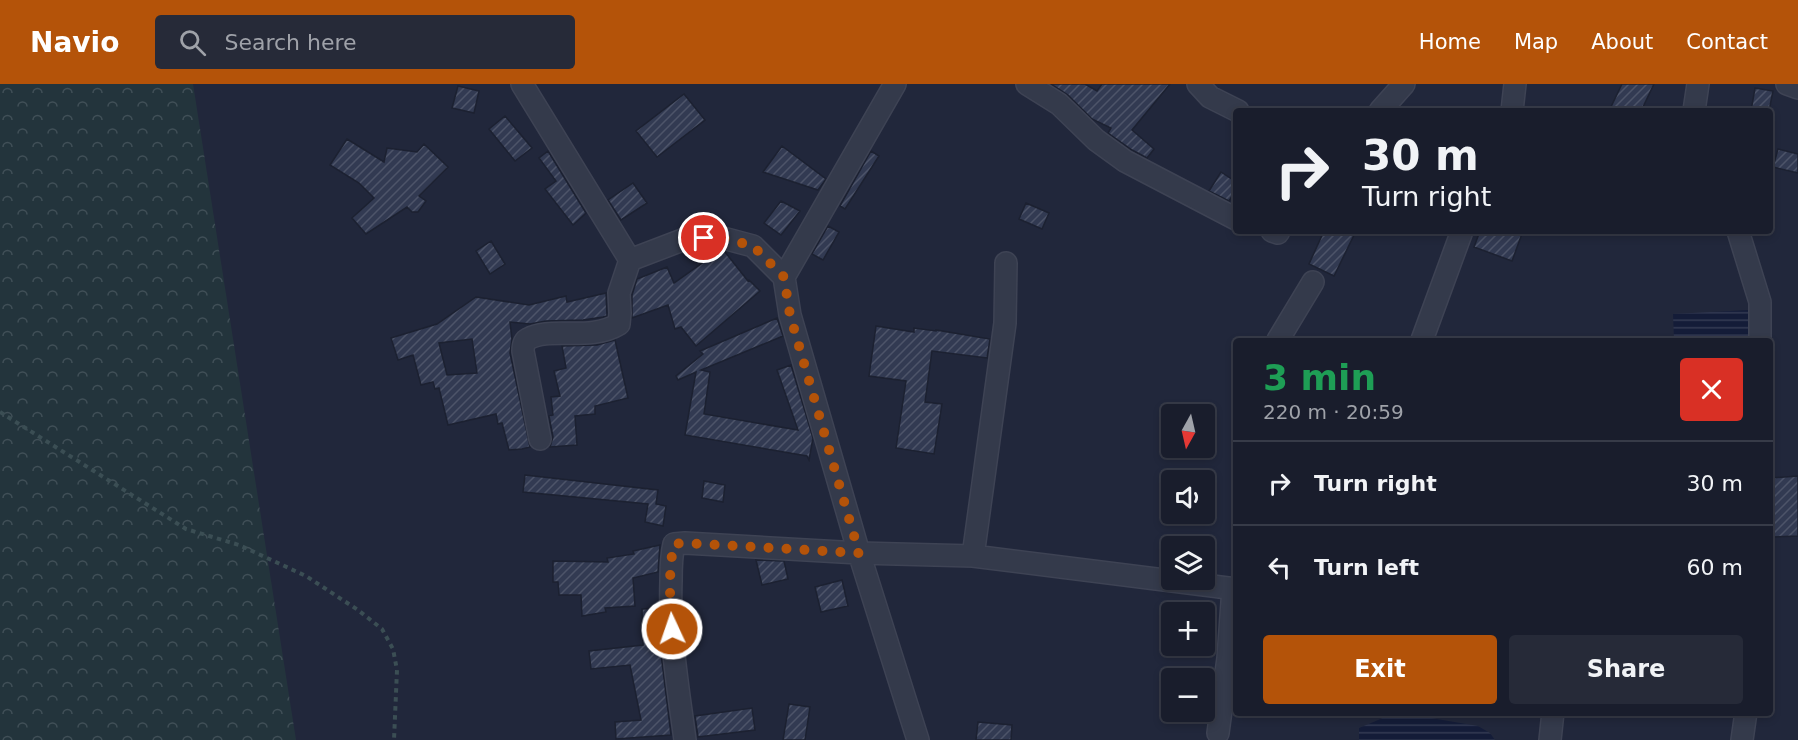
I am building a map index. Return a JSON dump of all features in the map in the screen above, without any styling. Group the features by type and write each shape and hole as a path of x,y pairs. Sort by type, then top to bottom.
{"street":[{"path":"522,84 630,260"},
{"path":"784,277 895,84"},
{"path":"1027,84 1059,104 1096,140 1125,161 1233,217"},
{"path":"1198,84 1210,97 1233,108"},
{"path":"1383,108 1404,84"},
{"path":"1512,108 1515,84"},
{"path":"1694,108 1698,84"},
{"path":"1787,84 1798,88"},
{"path":"1423,338 1461,234"},
{"path":"1739,234 1760,302 1760,338"},
{"path":"540,439 523,351 523,344 528,339 546,334 579,335 608,331 619,324 619,293 630,260 685,238 723,238 753,246 784,277 790,315 859,553 918,740"},
{"path":"973,556 1005,323 1006,263"},
{"path":"1279,338 1313,282"},
{"path":"685,740 673,651 670,606 674,544 973,556 1233,589"},
{"path":"1218,733 1233,600"},
{"path":"1550,740 1553,716"},
{"path":"1742,740 1745,716"}],"path":[{"path":"0,412 186,529 239,544 306,576 358,610 382,629 393,649 397,670 394,740"}],"green space":[{"path":"0,84 193,84 296,740 0,740"}],"water":[{"path":"1749,310 1750,338 1674,338 1673,314"},
{"path":"1388,716 1431,718 1478,726 1490,733 1495,740 1359,740 1359,728"}],"building":[{"path":"1051,84 1085,84 1097,91 1102,84 1170,84 1132,130 1154,149 1147,158 1132,150 1108,133 1111,128 1092,119 1068,95"},
{"path":"1622,84 1654,84 1642,108 1610,108"},
{"path":"458,86 479,91 474,113 452,108"},
{"path":"1755,88 1773,91 1770,108 1752,108"},
{"path":"684,94 705,120 657,157 636,131"},
{"path":"505,116 532,148 515,161 489,129"},
{"path":"347,139 384,162 387,148 417,152 424,144 448,167 419,196 426,201 418,212 412,212 407,207 366,234 352,218 374,198 359,183 330,165"},
{"path":"782,146 826,179 818,190 763,172"},
{"path":"1778,149 1798,154 1798,173 1773,167"},
{"path":"548,151 586,213 573,225 545,189 556,181 539,158"},
{"path":"871,151 879,156 845,209 840,206"},
{"path":"1221,172 1233,180 1233,195 1229,201 1209,191"},
{"path":"633,183 647,203 621,220 608,200"},
{"path":"781,201 800,211 781,235 764,223"},
{"path":"1026,203 1049,213 1042,229 1019,219"},
{"path":"828,226 839,232 823,260 812,254"},
{"path":"1323,234 1355,234 1334,276 1309,264"},
{"path":"1479,234 1522,234 1512,261 1474,247"},
{"path":"491,241 505,264 490,274 476,251"},
{"path":"719,251 725,252 748,281 760,291 696,346 681,327 675,329 668,305 632,318 632,295 637,279 667,267 674,283"},
{"path":"606,293 607,316 530,324 510,322 512,339 510,353 530,447 522,449 509,450 502,423 498,424 496,414 448,425 439,388 435,389 433,382 421,385 413,355 398,360 391,338 437,324 476,297 529,305 566,296 567,302","holes":["472,339 477,373 447,375 439,343"]},
{"path":"777,318 783,336 701,370 710,372 704,414 798,430 777,370 791,365 813,438 809,460 807,456 685,435 696,372 678,380 676,376 703,354 700,351"},
{"path":"876,326 914,332 914,328 936,330 990,339 987,358 932,351 925,402 942,404 934,454 896,448 906,381 869,376"},
{"path":"615,340 628,398 595,406 595,414 575,416 577,445 550,447 553,437 549,416 553,415 551,397 560,396 554,371 566,368 562,346 597,345"},
{"path":"525,475 658,490 656,504 666,506 663,526 645,522 648,504 523,492"},
{"path":"1798,476 1798,536 1773,537 1773,478"},
{"path":"704,481 725,485 723,502 702,498"},
{"path":"660,545 658,572 633,578 635,606 605,608 606,612 582,616 581,595 559,595 558,582 553,582 553,561 608,562 607,558 634,554 633,551"},
{"path":"756,560 784,561 788,579 762,585"},
{"path":"842,580 848,606 821,612 815,587"},
{"path":"658,608 671,735 616,739 615,722 641,720 630,665 591,669 589,651 643,645 642,609"},
{"path":"789,704 810,707 805,740 783,740"},
{"path":"752,708 755,730 698,737 695,716"},
{"path":"978,722 1012,725 1011,740 976,740"}],"route":[{"path":"672,629 670,606 674,544 859,553 790,315 784,277 753,246 723,238 704,238"}]}
